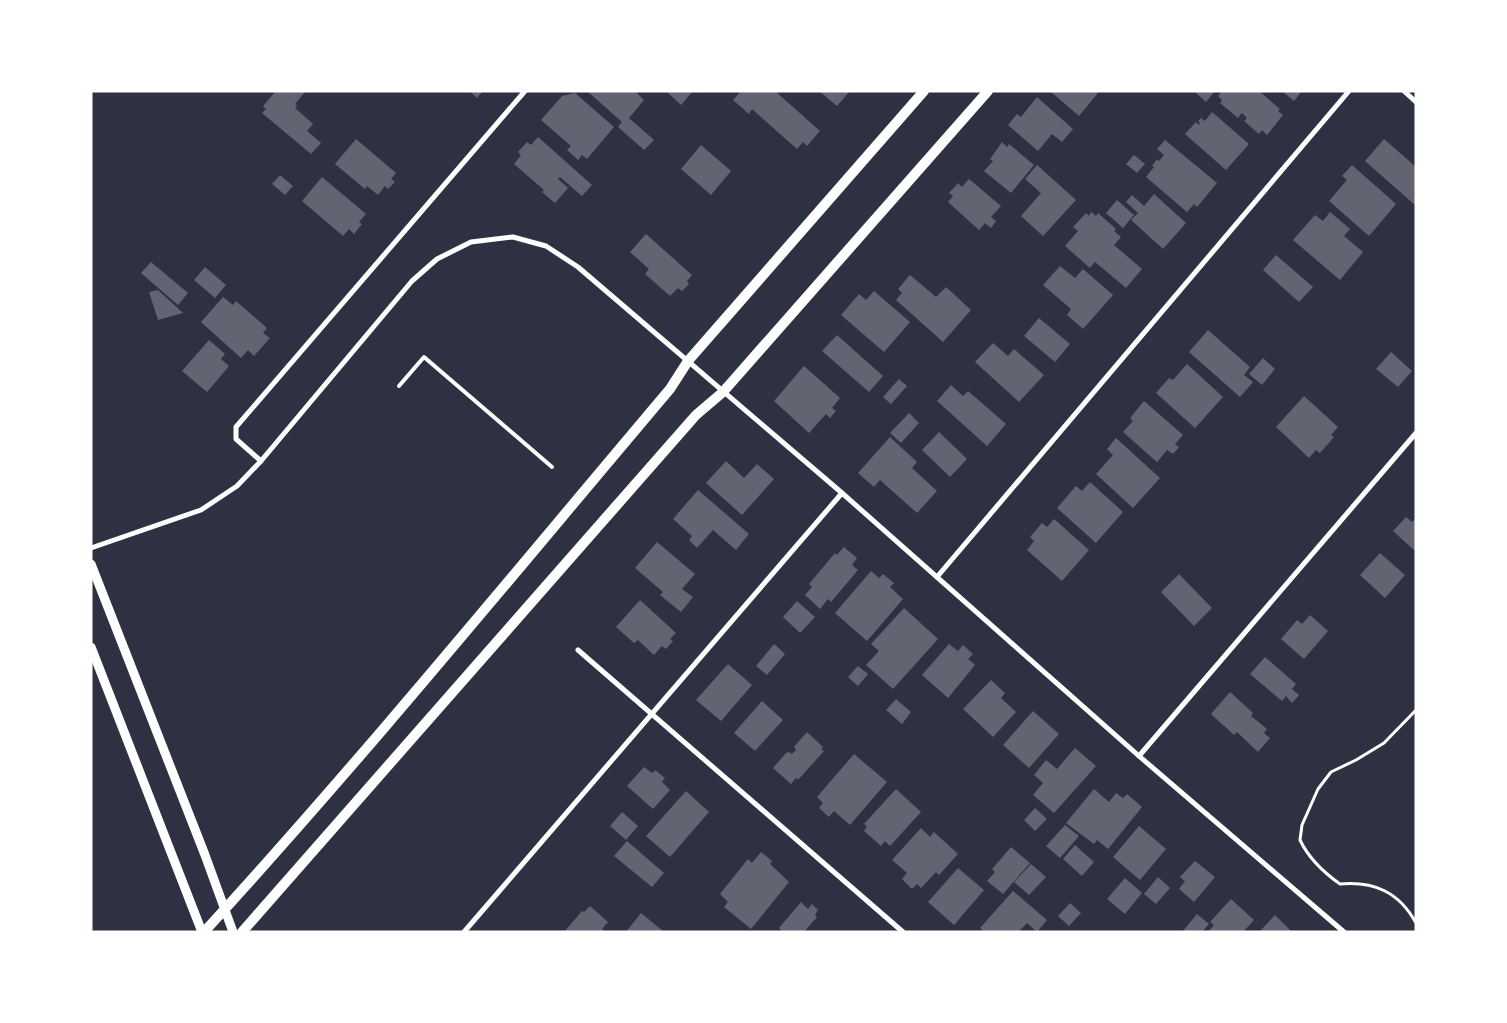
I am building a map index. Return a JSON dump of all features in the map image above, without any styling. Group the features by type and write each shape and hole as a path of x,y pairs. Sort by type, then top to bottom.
{"main road":[{"path":"203,932 269,861 330,790 670,389 688,361 924,91"},
{"path":"242,932 696,415 723,392 988,91"}],"street":[{"path":"261,461 236,439 236,427 525,91"},
{"path":"937,576 1349,91"},
{"path":"1404,91 1416,102"},
{"path":"91,548 201,510 237,486 261,461 412,281 437,259 471,242 513,237 546,246 578,267 842,493 1139,756 1344,932"},
{"path":"1139,756 1416,433"},
{"path":"463,931 842,493"},
{"path":"91,564 233,932"},
{"path":"91,647 203,932"},
{"path":"578,650 903,932"}],"lane":[{"path":"399,386 424,358 552,467"}],"path":[{"path":"1416,710 1384,742 1356,760 1331,772 1318,788 1302,825 1300,840 1316,865 1340,884 1355,883 1375,886 1394,896 1408,910 1416,923"}],"building":[{"path":"276,91 305,92 295,104 297,106 295,108 313,124 307,131 321,143 311,154 262,113 266,109 263,106"},
{"path":"470,91 483,91 477,98"},
{"path":"587,91 635,91 644,100 629,118 654,140 644,150 618,127 622,122"},
{"path":"666,91 693,91 681,105"},
{"path":"741,91 775,91 820,131 807,146 803,142 797,149 752,109 749,114 733,100"},
{"path":"819,91 850,91 837,106"},
{"path":"1050,91 1096,91 1098,93 1079,116"},
{"path":"1194,91 1215,91 1206,102"},
{"path":"1222,91 1259,91 1280,109 1278,111 1283,115 1267,135 1262,130 1259,134 1244,121 1247,118 1242,113 1238,118 1220,103 1222,100 1218,96"},
{"path":"1282,91 1302,91 1294,101"},
{"path":"575,93 614,127 587,159 582,155 578,160 567,150 571,146 541,120 562,96"},
{"path":"1037,97 1073,129 1062,142 1052,134 1038,151 1008,125 1017,114 1021,117"},
{"path":"1212,112 1249,144 1226,170 1185,134 1196,122 1199,125 1198,121 1201,118 1205,121"},
{"path":"538,137 592,185 582,196 560,177 558,179 568,188 555,203 542,192 544,190 514,164 521,155 518,152 527,142 531,145"},
{"path":"356,139 396,173 391,179 395,182 388,189 385,186 378,195 367,186 365,189 335,164"},
{"path":"1384,139 1416,167 1416,206 1365,161"},
{"path":"1165,140 1217,183 1197,207 1194,204 1187,212 1146,177 1154,167 1152,166 1157,159 1159,161 1164,155 1157,149"},
{"path":"1002,142 1007,147 1009,144 1034,165 1011,193 984,171 993,161 990,159"},
{"path":"701,145 731,171 711,195 681,169"},
{"path":"1134,155 1145,164 1137,173 1126,164"},
{"path":"1037,165 1076,200 1043,236 1021,216 1041,193 1025,179"},
{"path":"1352,165 1396,204 1369,236 1329,201 1347,180 1342,176"},
{"path":"280,175 293,186 285,195 272,184"},
{"path":"322,177 366,214 359,222 362,224 354,234 349,229 343,236 302,201"},
{"path":"969,179 1001,206 991,217 996,221 991,228 985,223 979,230 948,202 953,196 949,193 958,183 962,187"},
{"path":"1154,194 1186,223 1163,249 1131,220 1138,213 1126,202 1132,195 1144,206"},
{"path":"1117,200 1134,215 1123,228 1106,213"},
{"path":"1091,212 1096,216 1098,213 1116,229 1114,231 1121,237 1114,245 1142,269 1126,288 1095,262 1090,268 1065,246 1078,231 1073,227 1086,213 1089,216"},
{"path":"1330,212 1350,229 1344,236 1363,252 1340,280 1293,240 1315,215 1323,221"},
{"path":"646,234 692,275 687,281 689,284 682,291 678,288 670,296 645,274 649,269 630,252"},
{"path":"1276,255 1313,287 1299,302 1263,270"},
{"path":"151,262 188,293 178,305 141,273"},
{"path":"1060,266 1075,278 1083,269 1113,295 1083,329 1067,315 1071,309 1043,285"},
{"path":"205,267 226,285 215,298 194,280"},
{"path":"910,275 936,297 946,287 971,310 943,342 896,300 902,293 898,289"},
{"path":"158,290 183,313 158,320 149,292"},
{"path":"874,291 910,322 884,352 841,315 859,294 866,300"},
{"path":"223,297 233,305 236,301 267,328 263,333 270,338 254,356 248,350 241,358 201,322"},
{"path":"1039,318 1070,344 1055,362 1024,336"},
{"path":"1208,330 1250,367 1244,375 1253,382 1240,397 1189,352"},
{"path":"837,335 883,376 869,392 822,351"},
{"path":"209,340 225,354 221,359 229,366 207,392 182,371"},
{"path":"993,343 1008,356 1014,349 1044,375 1019,402 975,362"},
{"path":"1391,352 1412,371 1398,387 1376,369"},
{"path":"1263,358 1275,369 1262,385 1249,374"},
{"path":"1187,364 1223,397 1195,428 1156,393 1169,378 1173,380"},
{"path":"804,366 840,398 832,408 836,411 830,418 826,414 809,433 774,401"},
{"path":"899,379 907,386 891,404 883,397"},
{"path":"951,385 963,396 968,391 1006,424 987,446 937,401"},
{"path":"1304,396 1338,427 1331,435 1334,437 1320,453 1316,450 1309,458 1276,427"},
{"path":"1144,401 1183,435 1175,444 1179,447 1173,454 1167,450 1157,462 1123,432 1133,421 1130,418"},
{"path":"909,413 919,423 901,443 890,433"},
{"path":"939,432 967,459 950,477 922,450"},
{"path":"890,437 917,462 912,468 937,491 917,513 880,480 874,487 858,473"},
{"path":"1116,438 1160,478 1133,508 1096,474 1113,455 1107,449"},
{"path":"726,461 744,478 757,464 774,479 742,515 706,483"},
{"path":"1090,482 1123,512 1096,543 1057,508 1076,486 1082,491"},
{"path":"698,490 749,534 736,550 713,530 697,548 689,540 692,536 673,519"},
{"path":"1406,517 1412,522 1416,517 1416,552 1393,531"},
{"path":"1054,519 1089,550 1062,581 1027,550 1034,541 1030,537 1042,523 1047,527"},
{"path":"657,542 695,574 682,589 693,597 681,612 660,595 663,592 635,568"},
{"path":"844,547 857,558 852,565 858,570 831,602 828,599 820,609 805,595 812,587 809,584 835,553 837,555"},
{"path":"1380,553 1405,575 1385,598 1360,575"},
{"path":"871,571 879,578 883,574 894,583 890,587 903,599 867,641 835,613"},
{"path":"1179,574 1212,608 1194,626 1161,592"},
{"path":"640,600 676,633 670,639 673,641 666,649 662,646 654,655 638,640 634,643 616,627"},
{"path":"797,601 815,617 800,633 783,617"},
{"path":"904,608 938,639 893,689 866,665 879,651 871,644"},
{"path":"1310,615 1328,631 1304,659 1281,639 1297,620 1302,624"},
{"path":"774,644 785,654 767,675 756,666"},
{"path":"949,644 958,651 963,645 973,654 968,659 975,665 948,698 922,675"},
{"path":"1265,657 1296,684 1292,689 1299,695 1292,703 1286,696 1282,701 1250,674"},
{"path":"728,664 752,685 721,721 696,700"},
{"path":"858,666 868,674 858,686 848,677"},
{"path":"991,680 1005,693 1001,698 1016,712 993,737 963,709"},
{"path":"1230,692 1253,713 1251,716 1267,729 1264,733 1270,738 1258,752 1237,732 1234,735 1211,714"},
{"path":"896,699 911,712 902,724 886,710"},
{"path":"762,701 783,720 755,751 734,733"},
{"path":"1033,711 1059,734 1029,768 1003,745"},
{"path":"807,732 823,747 821,749 824,751 798,780 796,778 791,784 773,768 786,753 792,754 796,750 794,747"},
{"path":"1075,748 1096,766 1054,813 1033,795 1043,783 1034,775 1046,760 1057,769"},
{"path":"854,754 887,782 850,825 834,811 829,817 819,808 823,803 817,797"},
{"path":"644,767 652,773 655,770 665,778 662,782 670,790 653,809 627,786"},
{"path":"896,789 921,812 890,846 885,841 881,846 864,831 867,826 864,824"},
{"path":"1094,789 1109,802 1116,793 1123,798 1127,794 1142,807 1108,849 1097,840 1094,844 1066,823"},
{"path":"686,791 709,812 670,857 646,836"},
{"path":"1035,808 1047,819 1035,831 1024,820"},
{"path":"622,812 638,826 626,840 610,826"},
{"path":"1065,825 1079,836 1060,858 1046,846"},
{"path":"1139,826 1166,849 1140,880 1113,857"},
{"path":"921,828 930,837 934,832 958,854 939,875 936,872 921,888 917,884 912,889 902,879 907,873 892,860"},
{"path":"627,841 664,873 652,887 614,856"},
{"path":"1075,845 1094,862 1082,876 1063,859"},
{"path":"1011,847 1030,863 1003,894 987,881 995,872 992,869"},
{"path":"761,852 772,861 770,864 789,882 751,929 724,907 728,902 720,894 748,859 752,863"},
{"path":"1195,861 1215,877 1194,902 1179,889 1185,881 1180,877"},
{"path":"1031,864 1046,877 1029,895 1014,882"},
{"path":"958,868 984,890 954,925 928,902"},
{"path":"1158,877 1170,888 1156,904 1144,894"},
{"path":"1125,878 1142,893 1125,914 1107,899"},
{"path":"1013,891 1047,920 1037,932 1027,923 1018,932 984,932 980,928"},
{"path":"1231,899 1254,920 1243,932 1208,932 1214,925 1210,922"},
{"path":"801,902 808,909 812,904 818,910 815,915 817,917 804,932 783,932 779,928"},
{"path":"1070,903 1081,913 1069,926 1058,916"},
{"path":"590,906 608,922 602,929 603,932 564,932 582,911 584,912"},
{"path":"641,913 664,932 626,932"},
{"path":"1197,914 1209,924 1202,932 1182,932"},
{"path":"1275,915 1292,932 1259,932"}]}
